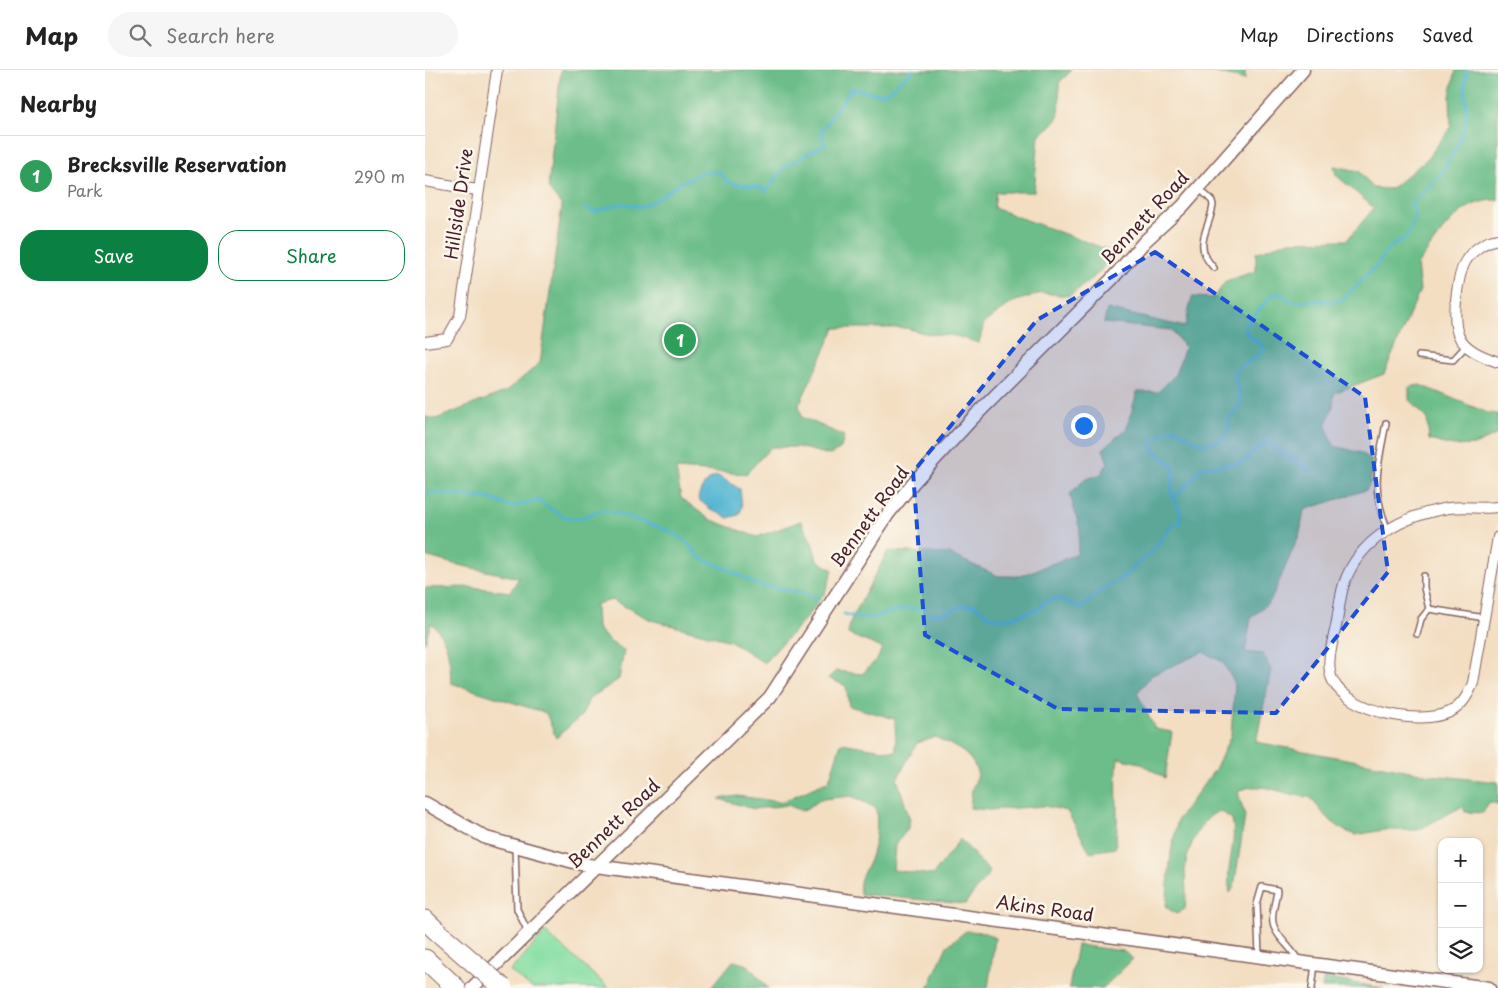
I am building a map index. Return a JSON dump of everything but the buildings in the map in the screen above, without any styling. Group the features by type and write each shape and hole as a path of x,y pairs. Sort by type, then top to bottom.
{"highway":[{"path":"425,920 503,988"},
{"path":"425,959 456,988"}],"street":[{"name":"Hillside Drive","path":"425,342 447,339 460,316 477,190 497,70"},
{"name":"Bennett Road","path":"472,988 770,697 888,514 913,484 972,420 1111,280 1145,241 1182,207 1303,70"},
{"path":"425,181 477,190"},
{"path":"1498,239 1490,240 1479,247 1465,262 1459,282 1456,312 1458,335 1467,346 1473,351 1498,362"},
{"path":"1498,507 1449,508 1405,520 1377,536 1356,558 1344,585 1329,664 1333,680 1343,695 1358,704 1386,713 1412,717 1451,712 1467,697 1473,683 1498,537"},
{"name":"Akins Road","path":"425,804 486,838 568,861 1489,988"}],"lane":[{"path":"1199,188 1212,201 1213,205 1203,238 1205,259 1214,268"},
{"path":"1419,356 1453,360 1467,346"},
{"path":"1386,423 1376,490 1379,510 1388,530"},
{"path":"1424,576 1424,588 1429,609"},
{"path":"1429,609 1485,618"},
{"path":"1417,634 1421,619 1429,609"},
{"path":"515,846 517,909 529,932"},
{"path":"1259,956 1257,904 1262,887 1277,890 1273,908 1274,926 1293,950 1299,961"},
{"path":"1312,988 1315,963"}],"highlighted area":[{"path":"1155,252 1365,397 1388,572 1276,713 1058,709 925,635 913,472 1037,320"}],"green space":[{"path":"561,70 1072,70 1059,83 1060,108 1057,119 1039,135 1034,192 996,192 994,208 1111,251 1101,271 1069,296 1041,293 1013,302 984,323 979,343 956,336 923,333 906,328 835,328 799,405 802,417 844,436 841,448 830,455 798,447 771,447 746,474 676,469 681,498 709,519 757,537 801,521 813,545 817,560 833,570 825,593 805,619 764,663 731,641 651,620 612,600 596,604 597,628 610,642 624,650 619,679 589,699 582,715 556,738 546,713 451,683 449,659 445,643 442,636 431,623 425,643 425,588 470,587 510,592 519,578 425,556 425,417 436,419 507,391 540,363 562,206 548,188"},
{"path":"1205,70 1245,70 1245,80"},
{"path":"1456,70 1498,70 1498,200 1484,201 1472,205 1461,212 1451,221 1417,265 1420,290 1384,374 1334,393 1333,406 1326,426 1334,446 1362,453 1373,461 1370,483 1366,490 1304,510 1300,533 1271,600 1251,618 1245,652 1263,654 1271,670 1256,742 1431,775 1498,782 1498,804 1489,802 1483,813 1465,812 1463,806 1418,830 1383,830 1356,835 1343,830 1327,818 1310,797 1264,787 1246,788 1238,792 1245,816 1234,887 1230,893 1229,874 1233,837 1232,819 1220,811 1206,820 1192,844 1185,869 1185,909 1176,914 1166,907 1171,852 1178,819 1216,768 1231,735 1235,684 1223,662 1203,652 1152,675 1137,693 1155,729 1172,732 1165,778 1140,763 1118,758 1115,848 1090,852 1067,811 1044,806 989,810 970,808 972,789 978,775 972,761 956,747 935,737 917,743 897,779 910,820 907,830 895,845 893,870 933,875 960,839 990,872 965,904 860,894 861,879 870,860 875,841 877,814 876,808 851,796 822,799 802,811 788,805 754,809 719,799 737,796 781,802 829,781 841,743 896,752 895,719 849,706 846,686 828,678 836,671 862,674 878,658 882,648 848,634 850,622 888,551 949,554 998,576 1020,576 1077,554 1080,530 1070,494 1084,480 1101,474 1108,463 1103,449 1127,428 1137,392 1158,392 1175,375 1185,347 1171,330 1104,323 1107,309 1185,327 1192,297 1214,298 1226,281 1256,271 1256,253 1289,241 1347,240 1374,208 1336,175 1334,166 1359,171 1373,188 1391,189 1427,159 1451,127 1450,96"},
{"path":"1420,385 1488,413 1498,414 1498,434 1474,445 1453,446 1429,440 1427,418 1409,400 1409,387"},
{"path":"966,931 983,932 995,938 988,988 928,988 947,946"},
{"path":"545,932 609,988 532,988 510,971"},
{"path":"1077,945 1123,951 1133,959 1103,988 1069,988"},
{"path":"733,961 748,965 768,988 711,988"},
{"path":"1324,978 1383,988 1322,988"}],"water":[{"path":"718,476 740,489 742,507 739,515 728,518 709,508 698,499 700,491 705,484"}],"waterway":[{"path":"585,208 596,212 618,205 628,204 640,207 701,172 719,172 729,183 760,187 766,191 784,167 825,144 821,131 852,88 881,94 891,90 913,70"},
{"path":"844,614 859,618 874,617 897,610 917,608 932,615 949,612 961,606 973,605 995,619 1010,618 1039,609 1044,602 1057,598 1082,608 1101,590 1124,576 1153,551 1169,528 1180,523 1180,510 1171,493 1174,467 1151,448 1152,441 1174,428 1202,444 1222,440 1229,430 1228,419 1240,406 1240,396 1233,373 1258,355 1264,347 1246,333 1245,326 1271,296 1280,293 1291,302 1321,300 1331,302 1343,299 1377,265 1389,248 1408,235 1416,216 1411,204 1441,174 1460,140 1467,117 1465,84 1467,70"},
{"path":"1173,498 1191,481 1201,467 1242,463 1265,442 1311,471"},
{"path":"425,492 489,498 508,506 517,506 537,500 564,517 578,519 601,510 617,513 667,530 685,540 700,558 734,572 755,584 803,593 819,600"}],"place":[{"name":"Brecksville Reservation","path":"680,340"}]}
